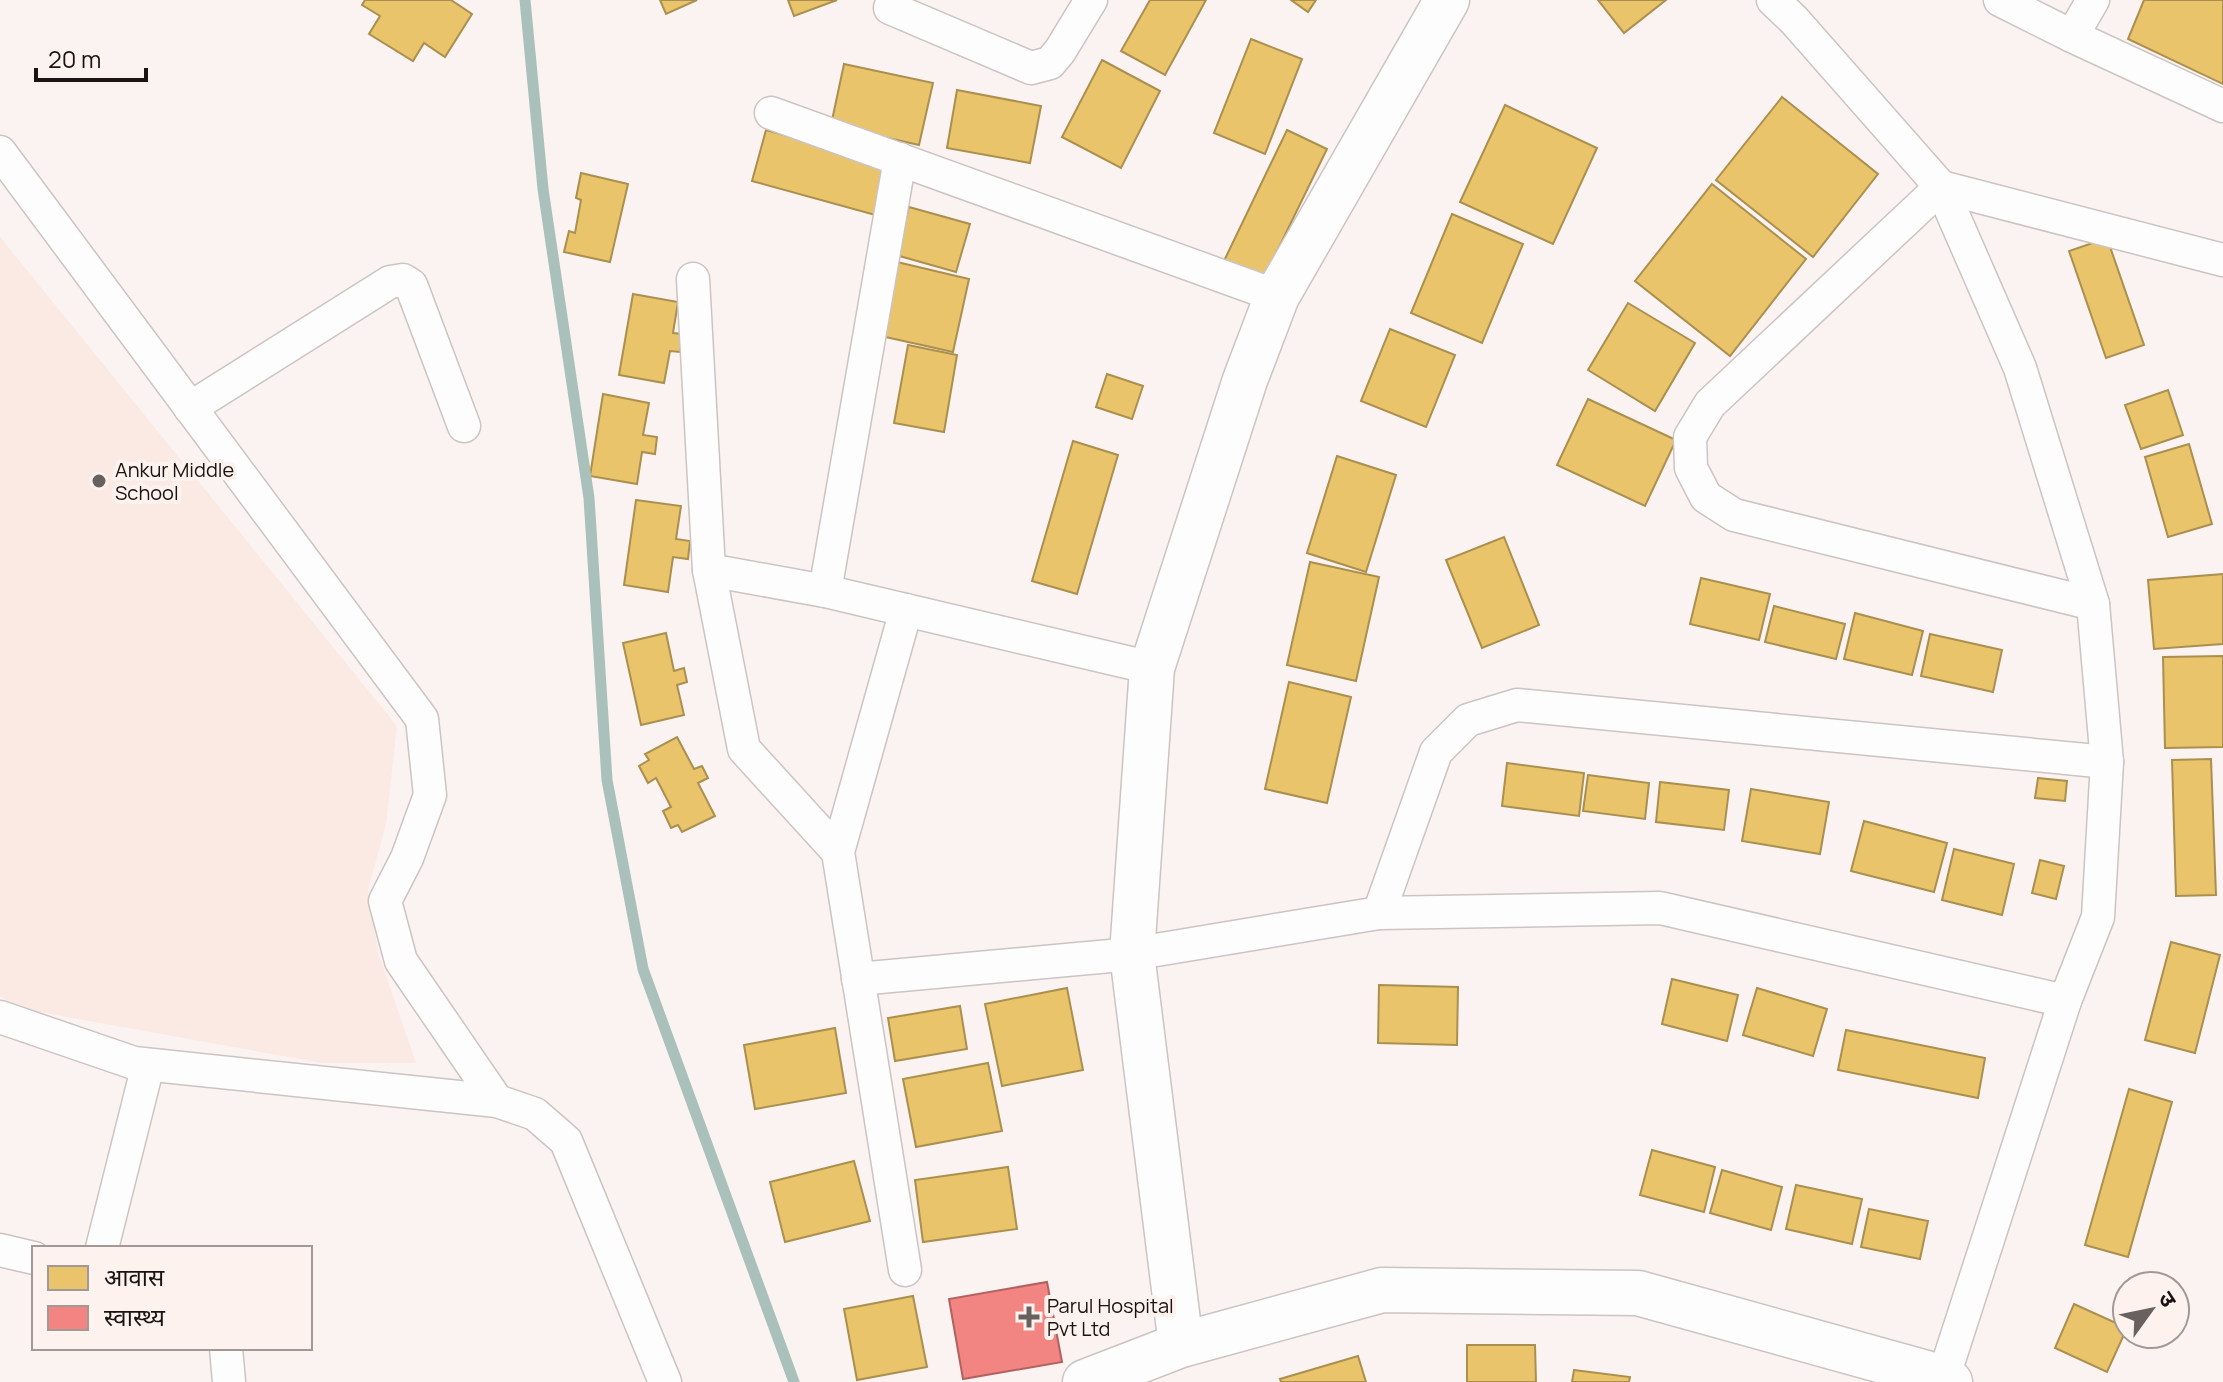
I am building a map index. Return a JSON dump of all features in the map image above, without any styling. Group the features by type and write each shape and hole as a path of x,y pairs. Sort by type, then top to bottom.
{"street":[{"path":"890,8 1031,68 1050,63 1091,0"},
{"path":"1181,1345 1132,954 1152,668 1245,380 1277,296 1447,0"},
{"path":"1085,1382 1181,1345 1382,1290 1638,1293 1945,1381 2065,1001 2098,917 2107,762 2093,604 2020,368 1941,187 1773,0"},
{"path":"2000,0 2223,106"},
{"path":"2072,36 2093,0"},
{"path":"771,113 1277,296"},
{"path":"0,152 422,719 430,795 407,858 385,901 401,961 497,1101"},
{"path":"825,591 900,159"},
{"path":"1941,187 2223,260"},
{"path":"1941,187 1710,404 1690,437 1691,468 1706,497 1734,515 2093,604"},
{"path":"693,279 709,570 744,749 838,852"},
{"path":"190,408 390,282 403,280 411,285 464,426"},
{"path":"709,570 825,591 1152,668"},
{"path":"905,1270 838,852 906,610"},
{"path":"1379,913 1436,752 1468,720 1517,705 2107,762"},
{"path":"858,979 1132,954 1379,913 1660,908 2065,1001"},
{"path":"0,1017 134,1063 497,1101 535,1114 566,1141 665,1382"},
{"path":"103,1246 148,1065"},
{"path":"0,1250 32,1258"},
{"path":"226,1350 229,1382"}],"shaded area":[{"name":"Ankur Middle School","path":"0,237 397,726 386,824 368,890 378,952 416,1063 322,1063 17,1008 0,996"}],"building: आवास":[{"path":"365,0 451,0 472,14 445,57 424,43 413,61 369,34 380,16 362,5"},
{"path":"660,0 697,0 666,14"},
{"path":"788,0 837,0 794,16"},
{"path":"1150,0 1206,0 1165,75 1121,51"},
{"path":"1291,0 1316,0 1308,12"},
{"path":"1598,0 1666,0 1624,33"},
{"path":"2144,0 2223,0 2223,84 2128,39"},
{"path":"1251,39 1302,59 1265,154 1214,133"},
{"path":"1102,60 1160,91 1121,168 1062,137"},
{"path":"844,64 933,83 919,145 831,125"},
{"path":"957,90 1041,106 1030,163 947,148"},
{"path":"1782,97 1878,174 1813,257 1716,180"},
{"path":"1505,105 1597,148 1553,244 1460,202"},
{"path":"766,130 892,165 879,216 752,181"},
{"path":"1287,130 1327,149 1262,282 1223,263"},
{"path":"581,173 628,184 610,262 564,252 569,231 575,233 581,200 576,198"},
{"path":"1712,184 1806,259 1730,356 1635,281"},
{"path":"909,207 970,224 956,272 896,255"},
{"path":"1452,214 1523,244 1482,343 1411,313"},
{"path":"2107,238 2144,345 2106,358 2069,251"},
{"path":"897,262 969,279 953,352 881,336"},
{"path":"633,294 678,302 673,333 683,334 680,352 670,351 664,383 619,375"},
{"path":"1628,303 1695,343 1655,411 1588,370"},
{"path":"1390,329 1455,355 1426,427 1361,401"},
{"path":"908,345 957,355 944,432 894,423"},
{"path":"1107,374 1143,386 1132,419 1096,407"},
{"path":"2168,390 2183,435 2141,449 2125,405"},
{"path":"603,394 649,403 643,435 657,437 655,454 642,452 637,484 590,476"},
{"path":"1588,399 1676,440 1645,506 1557,465"},
{"path":"1073,441 1118,455 1077,594 1032,581"},
{"path":"2189,444 2212,524 2168,537 2145,457"},
{"path":"1337,456 1396,475 1366,572 1307,553"},
{"path":"636,500 681,506 676,539 690,541 688,559 673,557 668,592 624,585"},
{"path":"1504,537 1539,625 1482,648 1446,560"},
{"path":"1310,562 1379,577 1356,681 1287,665"},
{"path":"2223,574 2223,644 2154,649 2148,580"},
{"path":"1701,578 1770,594 1759,640 1690,624"},
{"path":"1774,606 1845,624 1836,659 1765,642"},
{"path":"1855,613 1923,631 1912,675 1844,659"},
{"path":"666,633 674,671 684,668 687,682 677,685 684,715 641,725 623,643"},
{"path":"1930,634 2002,650 1993,692 1921,676"},
{"path":"2223,656 2223,747 2165,748 2163,657"},
{"path":"1289,682 1351,697 1327,803 1265,789"},
{"path":"677,737 694,769 702,766 708,778 698,783 715,816 682,832 678,825 671,828 663,811 671,807 656,778 648,783 639,766 649,760 645,754"},
{"path":"2211,759 2216,895 2176,896 2172,760"},
{"path":"1507,763 1584,773 1579,816 1502,806"},
{"path":"1588,775 1649,783 1645,819 1583,811"},
{"path":"2038,778 2067,781 2065,801 2035,798"},
{"path":"1660,782 1729,790 1724,830 1656,822"},
{"path":"1751,789 1829,802 1820,854 1742,841"},
{"path":"1864,821 1947,843 1934,892 1851,871"},
{"path":"1954,849 2014,864 2002,915 1942,900"},
{"path":"2040,860 2064,866 2056,899 2032,893"},
{"path":"2171,942 2220,955 2195,1053 2145,1040"},
{"path":"1672,979 1738,995 1727,1041 1662,1024"},
{"path":"1379,985 1458,987 1457,1045 1378,1043"},
{"path":"1067,988 1083,1070 1002,1086 985,1004"},
{"path":"1757,988 1827,1009 1813,1056 1743,1035"},
{"path":"960,1006 967,1049 895,1061 888,1018"},
{"path":"835,1028 846,1093 755,1109 744,1045"},
{"path":"1846,1030 1985,1058 1978,1098 1838,1070"},
{"path":"988,1063 1002,1131 916,1147 903,1079"},
{"path":"2129,1089 2172,1102 2128,1257 2085,1245"},
{"path":"1652,1150 1715,1167 1704,1212 1640,1195"},
{"path":"854,1161 870,1221 785,1242 770,1182"},
{"path":"1008,1167 1017,1229 923,1242 915,1180"},
{"path":"1722,1170 1782,1187 1771,1230 1710,1213"},
{"path":"1796,1185 1862,1199 1852,1244 1786,1229"},
{"path":"1869,1209 1928,1221 1920,1259 1861,1247"},
{"path":"913,1296 927,1367 857,1380 844,1309"},
{"path":"2074,1304 2111,1321 2111,1350 2117,1350 2107,1372 2055,1348"},
{"path":"1467,1345 1535,1345 1536,1382 1467,1382"},
{"path":"1358,1356 1366,1382 1281,1382 1280,1379"},
{"path":"1574,1370 1630,1377 1629,1382 1572,1382"}],"building: स्वास्थ्य":[{"path":"1047,1282 1062,1362 963,1379 949,1299"}],"waterway":[{"path":"525,0 543,189 589,498 607,780 643,969 794,1382"}],"place":[{"name":"Ankur Middle School","path":"99,481"},
{"name":"Parul Hospital Pvt Ltd","path":"1029,1317"}]}
